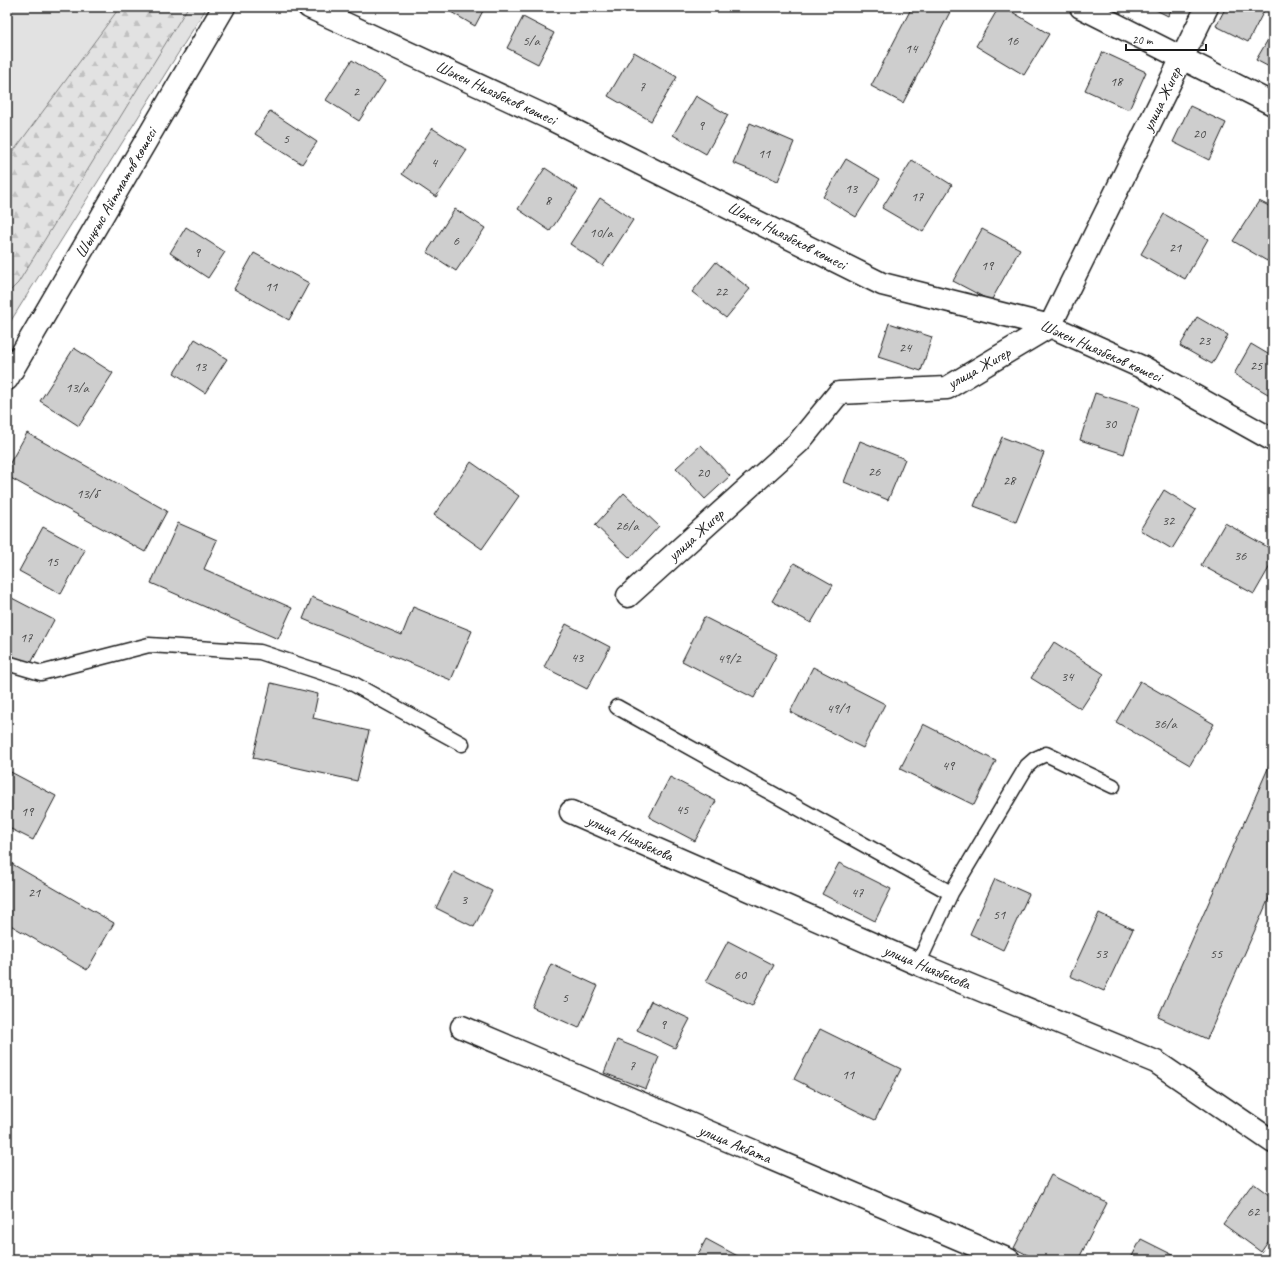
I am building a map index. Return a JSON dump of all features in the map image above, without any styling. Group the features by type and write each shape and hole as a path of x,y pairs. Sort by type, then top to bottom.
{"street":[{"name":"Шыңғыс Айтматов көшесі","path":"7,379 224,7"},
{"name":"Шәкен Ниязбеков көшесі","path":"309,7 549,118 882,284 1050,326 1146,369 1273,440"},
{"path":"1081,7 1273,104"},
{"name":"улица Жигер","path":"628,596 799,442 839,393 947,388 1050,326 1207,7"},
{"name":"улица Ниязбекова","path":"571,812 918,964 1156,1062 1273,1142"},
{"name":"улица Акбата","path":"462,1027 1009,1260"}],"lane":[{"path":"7,664 41,673 149,645 260,652 348,681 462,744"},
{"path":"617,707 951,893"},
{"path":"918,964 951,893 1027,766 1035,759 1046,754 1113,786"}],"green space":[{"path":"7,7 207,7 7,327"},
{"path":"120,7 188,7 18,283 7,294 7,160"}],"building":[{"path":"444,7 485,7 475,26"},
{"path":"912,7 946,7 951,10 903,103 871,86"},
{"path":"999,7 1004,7 1049,34 1024,75 976,46"},
{"path":"1150,7 1173,7 1168,16"},
{"path":"1226,7 1266,7 1248,42 1216,26"},
{"path":"523,17 554,33 538,64 507,48"},
{"path":"1273,31 1273,69 1256,60"},
{"path":"634,52 677,77 651,121 608,96"},
{"path":"1103,52 1146,72 1129,110 1085,90"},
{"path":"352,60 385,81 359,121 326,100"},
{"path":"696,96 728,115 706,154 673,135"},
{"path":"1190,106 1226,123 1209,160 1173,142"},
{"path":"270,111 317,142 302,164 255,134"},
{"path":"750,123 794,142 778,181 733,163"},
{"path":"432,128 467,150 436,197 402,174"},
{"path":"846,159 880,179 856,217 823,197"},
{"path":"912,160 952,185 923,232 882,208"},
{"path":"545,168 578,190 550,231 518,209"},
{"path":"600,198 633,220 603,266 570,244"},
{"path":"1259,201 1273,208 1273,252 1267,261 1233,241"},
{"path":"455,209 485,228 456,271 427,252"},
{"path":"1164,214 1208,239 1185,279 1141,254"},
{"path":"186,227 225,252 208,278 170,253"},
{"path":"982,229 1020,249 991,301 953,281"},
{"path":"254,253 309,283 289,320 234,289"},
{"path":"716,262 750,289 726,318 692,292"},
{"path":"1197,317 1228,335 1212,364 1180,346"},
{"path":"889,323 932,337 921,371 878,357"},
{"path":"195,339 227,359 205,393 174,373"},
{"path":"1251,344 1273,357 1273,397 1234,374"},
{"path":"74,348 113,373 79,426 40,401"},
{"path":"1095,393 1139,407 1124,454 1080,440"},
{"path":"27,433 167,511 145,552 7,476 7,468"},
{"path":"1002,437 1044,453 1016,522 974,506"},
{"path":"860,441 905,459 888,500 844,482"},
{"path":"701,445 730,476 705,499 676,468"},
{"path":"471,462 519,496 482,549 434,515"},
{"path":"1164,490 1196,510 1172,549 1140,530"},
{"path":"624,493 659,526 630,558 595,525"},
{"path":"178,523 217,540 204,569 292,608 278,639 151,583"},
{"path":"1225,523 1273,550 1273,561 1254,594 1201,565"},
{"path":"43,527 85,550 61,594 19,571"},
{"path":"794,563 833,585 811,623 772,601"},
{"path":"10,597 54,620 30,665 7,653 7,602"},
{"path":"312,597 402,635 413,607 472,631 451,680 303,619"},
{"path":"704,617 777,654 754,698 682,661"},
{"path":"566,624 610,647 587,689 544,667"},
{"path":"1054,642 1104,674 1081,709 1031,678"},
{"path":"813,667 885,704 863,748 790,712"},
{"path":"1140,681 1214,724 1190,765 1116,722"},
{"path":"271,683 318,694 313,718 369,731 357,781 253,758"},
{"path":"923,724 996,761 974,805 900,769"},
{"path":"1273,757 1273,889 1207,1039 1158,1017"},
{"path":"7,770 56,796 33,840 7,827"},
{"path":"670,777 716,801 695,841 649,817"},
{"path":"7,861 114,923 87,970 7,923"},
{"path":"839,863 891,889 875,921 822,894"},
{"path":"454,872 492,891 474,927 436,908"},
{"path":"995,879 1029,894 1003,950 970,934"},
{"path":"1099,913 1133,929 1104,991 1070,976"},
{"path":"728,941 774,965 752,1006 706,982"},
{"path":"551,964 598,986 579,1028 532,1007"},
{"path":"651,1001 690,1019 675,1048 637,1030"},
{"path":"820,1029 901,1069 875,1120 794,1079"},
{"path":"617,1040 659,1057 646,1089 604,1073"},
{"path":"1051,1175 1107,1203 1078,1260 1037,1260 1014,1248"},
{"path":"1253,1183 1273,1198 1273,1235 1261,1252 1223,1224"},
{"path":"706,1239 745,1260 695,1260"},
{"path":"1141,1239 1183,1260 1130,1260"}]}
